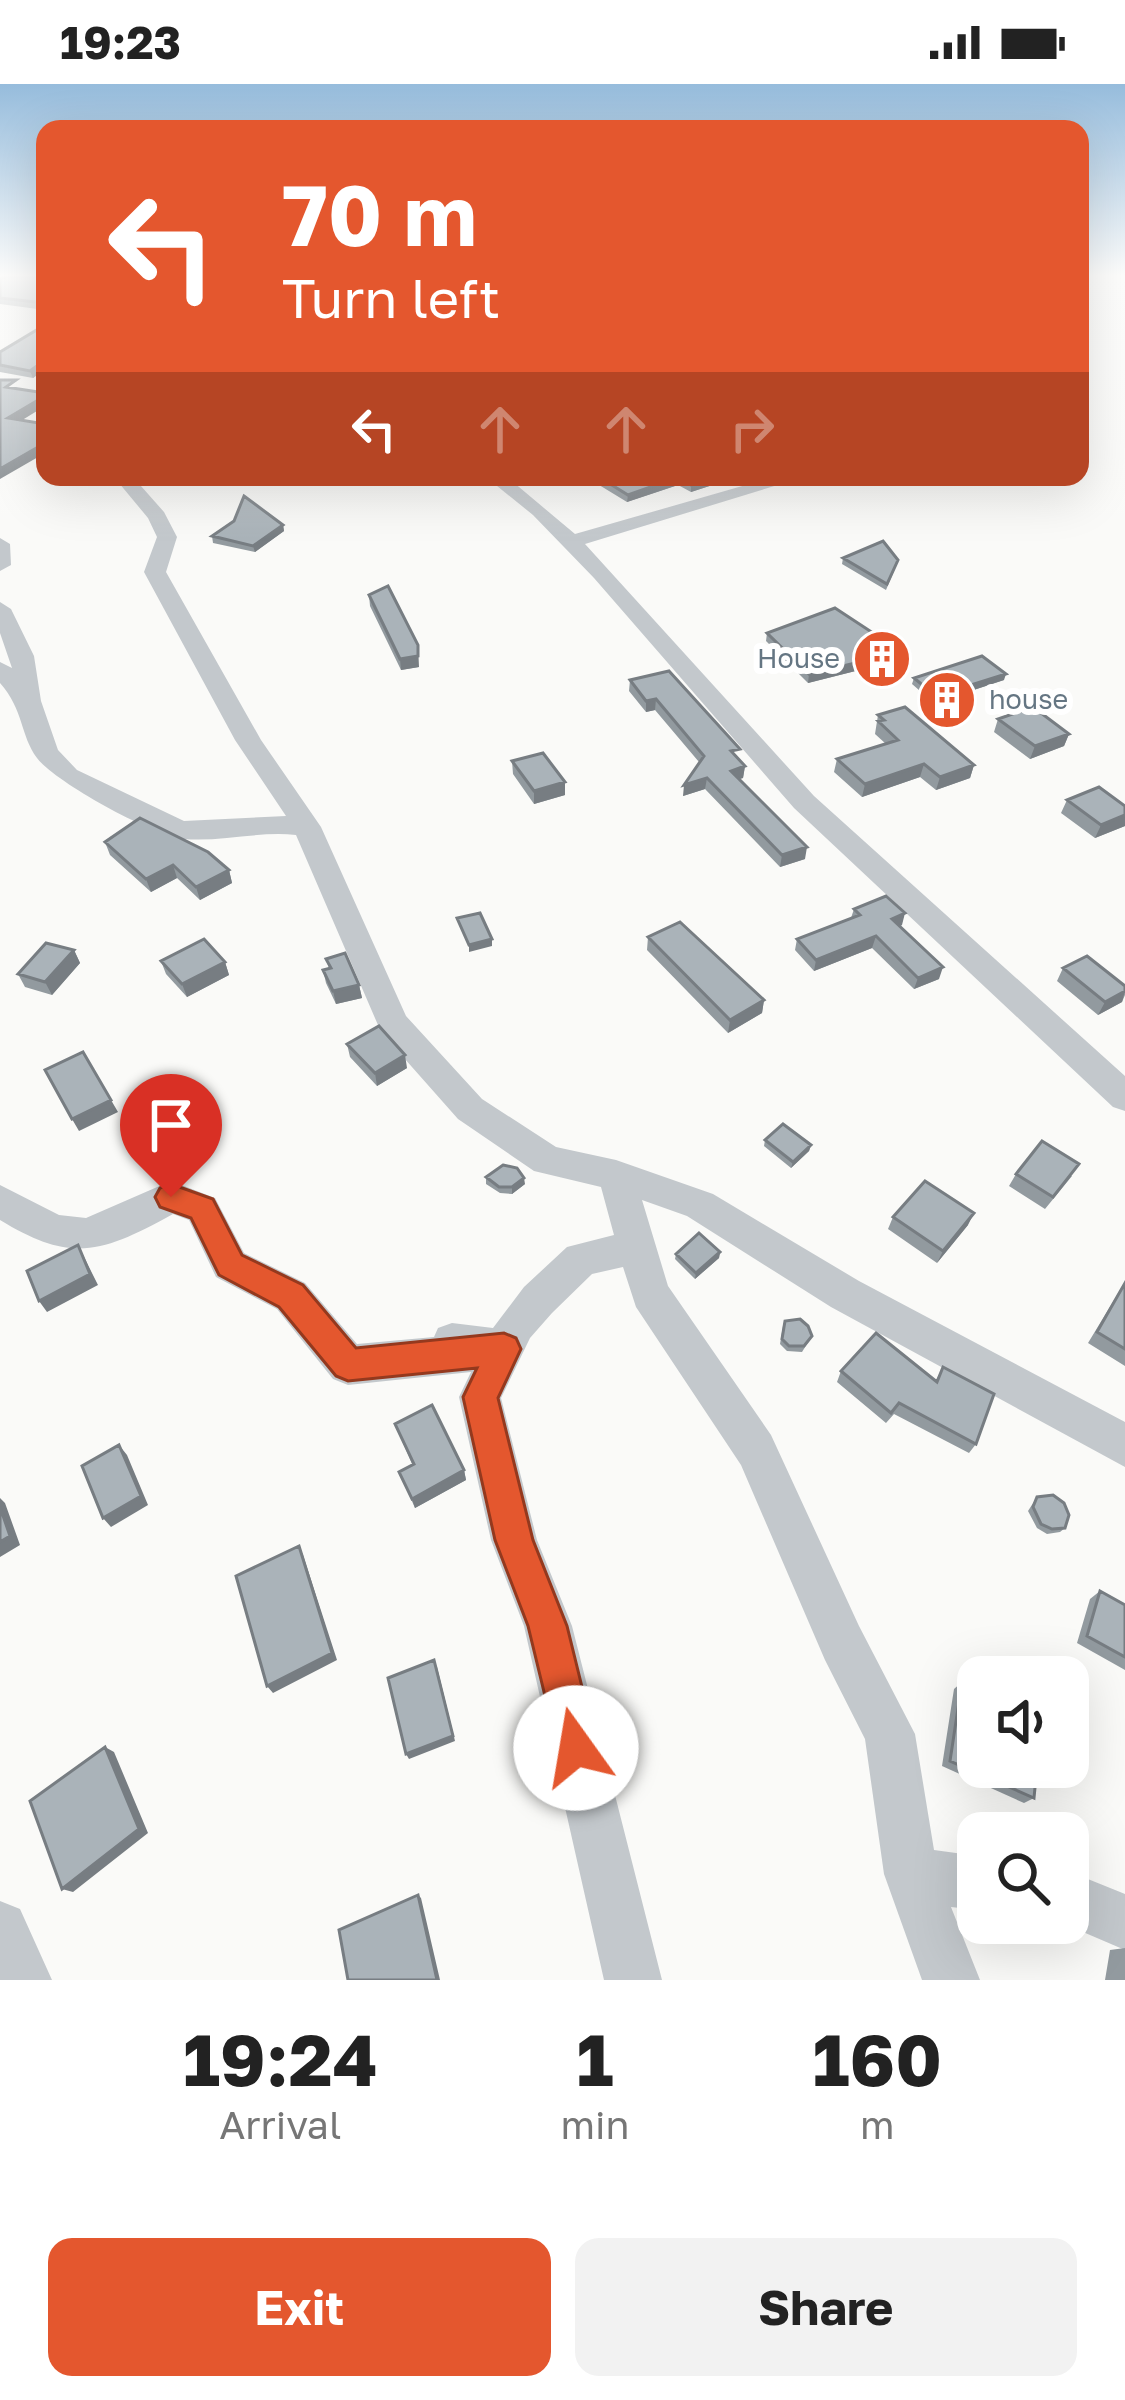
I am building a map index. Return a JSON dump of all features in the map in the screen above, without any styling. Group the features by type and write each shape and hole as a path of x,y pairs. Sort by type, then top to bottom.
{"street":[{"path":"131,486 157,516 167,537 155,572 248,740 307,827 393,1024 470,1109 547,1160 616,1174 700,1205 845,1294 1125,1445"},
{"path":"506,486 571,542 804,802 1125,1097"},
{"path":"571,542 765,486"},
{"path":"0,544 0,565"},
{"path":"0,608 22,656 29,701 46,752 56,766 161,824 204,831 263,823 307,827"},
{"path":"0,670 29,701"},
{"path":"616,1174 650,1294 756,1450 842,1643 890,1734 911,1874 951,1980"},
{"path":"0,1201 54,1234 98,1235 171,1197 202,1209 230,1265 291,1296 348,1365 504,1349"},
{"path":"633,1980 548,1626 514,1540 480,1397 516,1325 581,1259 634,1247"},
{"path":"452,1342 504,1349"},
{"path":"911,1874 957,1880"},
{"path":"1089,1907 1125,1922"},
{"path":"0,1929 23,1980"}],"building":[{"path":"0,362 36,362 30,371"},
{"path":"0,380 16,380 6,387 36,392 36,401 8,418 36,423 36,448 0,469"},
{"path":"614,486 654,486 628,495"},
{"path":"244,496 283,525 253,546 212,536 234,521"},
{"path":"883,541 898,560 887,584 843,558"},
{"path":"388,586 418,645 418,656 400,659 369,595"},
{"path":"835,608 902,652 809,674 767,633"},
{"path":"982,656 1006,674 936,696 914,678"},
{"path":"669,671 740,749 731,751 745,766 731,771 807,847 782,855 707,778 684,785 704,756 656,699 646,701 630,680"},
{"path":"905,707 974,765 940,777 924,764 865,784 837,759 898,740 878,721 884,720 878,715"},
{"path":"1033,707 1069,734 1035,746 998,719"},
{"path":"543,753 565,782 534,791 512,761"},
{"path":"1099,787 1125,806 1125,815 1101,825 1067,800"},
{"path":"140,818 208,852 229,870 196,887 173,865 146,879 105,842"},
{"path":"886,896 905,913 892,919 943,967 918,978 876,936 816,960 797,939 860,915 854,909"},
{"path":"480,913 492,939 469,945 457,918"},
{"path":"680,922 764,1000 730,1020 648,937"},
{"path":"204,939 225,962 182,984 161,961"},
{"path":"46,943 74,950 45,982 18,974"},
{"path":"345,953 359,985 333,991 323,970 331,968 326,959"},
{"path":"1087,956 1125,986 1125,991 1105,1002 1063,968"},
{"path":"379,1026 405,1055 375,1073 347,1044"},
{"path":"83,1052 111,1100 72,1119 45,1070"},
{"path":"783,1124 811,1145 793,1162 765,1140"},
{"path":"1042,1141 1079,1164 1053,1197 1016,1174"},
{"path":"503,1165 517,1168 524,1178 512,1187 499,1187 486,1177"},
{"path":"925,1181 974,1213 943,1251 893,1217"},
{"path":"699,1233 720,1252 696,1273 676,1254"},
{"path":"78,1245 90,1274 39,1301 27,1271"},
{"path":"1125,1283 1125,1349 1097,1332"},
{"path":"800,1319 812,1336 804,1346 789,1346 782,1339 785,1321"},
{"path":"876,1333 937,1382 943,1367 994,1394 976,1444 899,1403 891,1413 841,1371"},
{"path":"432,1405 464,1470 412,1499 399,1472 414,1464 395,1424"},
{"path":"119,1445 141,1496 103,1518 82,1466"},
{"path":"1053,1495 1069,1515 1065,1528 1041,1524 1033,1507 1037,1497"},
{"path":"0,1507 10,1536 0,1542"},
{"path":"299,1546 332,1653 267,1686 236,1576"},
{"path":"1100,1591 1125,1605 1125,1657 1087,1636"},
{"path":"434,1660 453,1736 406,1754 388,1678"},
{"path":"957,1715 957,1764 950,1761"},
{"path":"105,1747 139,1829 62,1889 30,1801"},
{"path":"1011,1788 1035,1788 1034,1798"},
{"path":"418,1895 437,1980 348,1980 339,1930"}],"place":[{"name":"House","path":"882,659"},
{"name":"house","path":"947,700"}],"route":[{"path":"171,1197 202,1209 230,1265 291,1296 348,1365 504,1349 480,1397 514,1540 548,1626 576,1748"}]}
